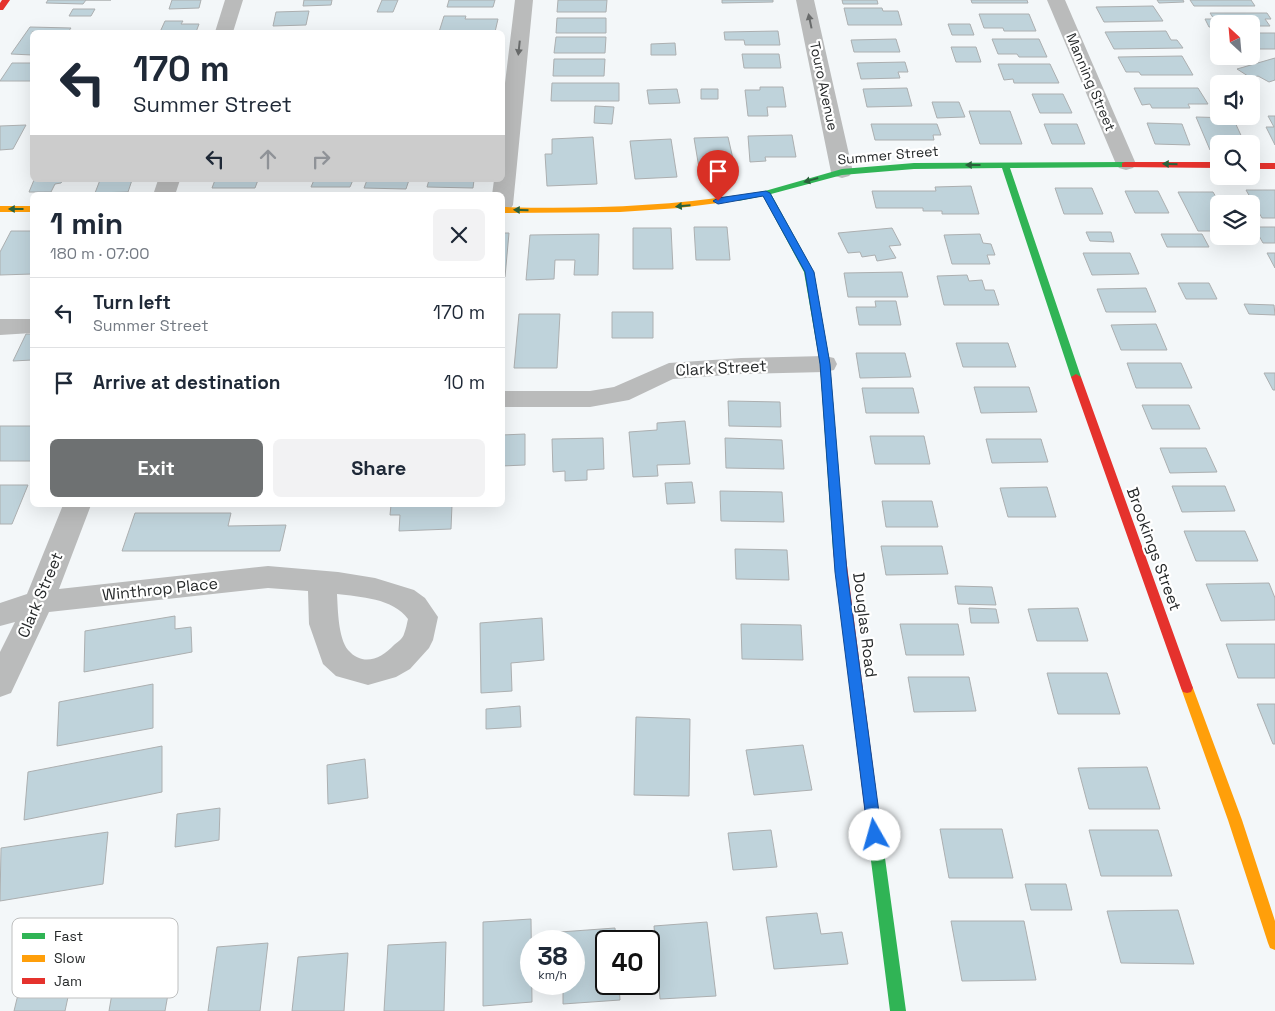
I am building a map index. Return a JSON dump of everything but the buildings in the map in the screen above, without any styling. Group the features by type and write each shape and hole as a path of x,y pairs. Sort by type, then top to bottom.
{"street":[{"path":"0,8 6,0"},
{"path":"225,30 234,0"},
{"path":"505,177 524,0"},
{"name":"Touro Avenue","path":"805,0 842,172"},
{"name":"Manning Street","path":"1056,0 1126,164"},
{"name":"Brookings Street","path":"1005,165 1090,422 1235,820 1275,943"},
{"name":"Summer Street","path":"505,210 585,212 686,206 766,193 842,172 914,166 1210,165"},
{"path":"1260,166 1275,166"},
{"name":"Douglas Road","path":"766,193 809,272 825,364 841,572 898,1011"},
{"path":"0,209 30,209"},
{"path":"0,327 30,326"},
{"name":"Clark Street","path":"505,399 597,398 620,394 669,371 740,366 825,364"},
{"name":"Clark Street","path":"0,684 39,602 76,507"},
{"name":"Winthrop Place","path":"0,614 39,602 268,578 322,582"}],"traffic: fast":[{"path":"1005,165 1076,377"},
{"path":"738,198 766,193 842,172 914,166 1125,165"},
{"path":"766,193 809,272 825,364 839,550"},
{"path":"874,829 898,1011"}],"traffic: slow":[{"path":"505,210 620,210 679,206 738,198"},
{"path":"0,209 30,209"},
{"path":"1187,688 1235,820 1275,943"}],"traffic: jam":[{"path":"0,8 6,0"},
{"path":"1125,165 1210,165"},
{"path":"1260,166 1275,166"},
{"path":"1076,377 1187,688"},
{"path":"839,550 874,829"}],"route":[{"path":"718,201 766,193 809,272 825,364 841,572 875,835"}]}
